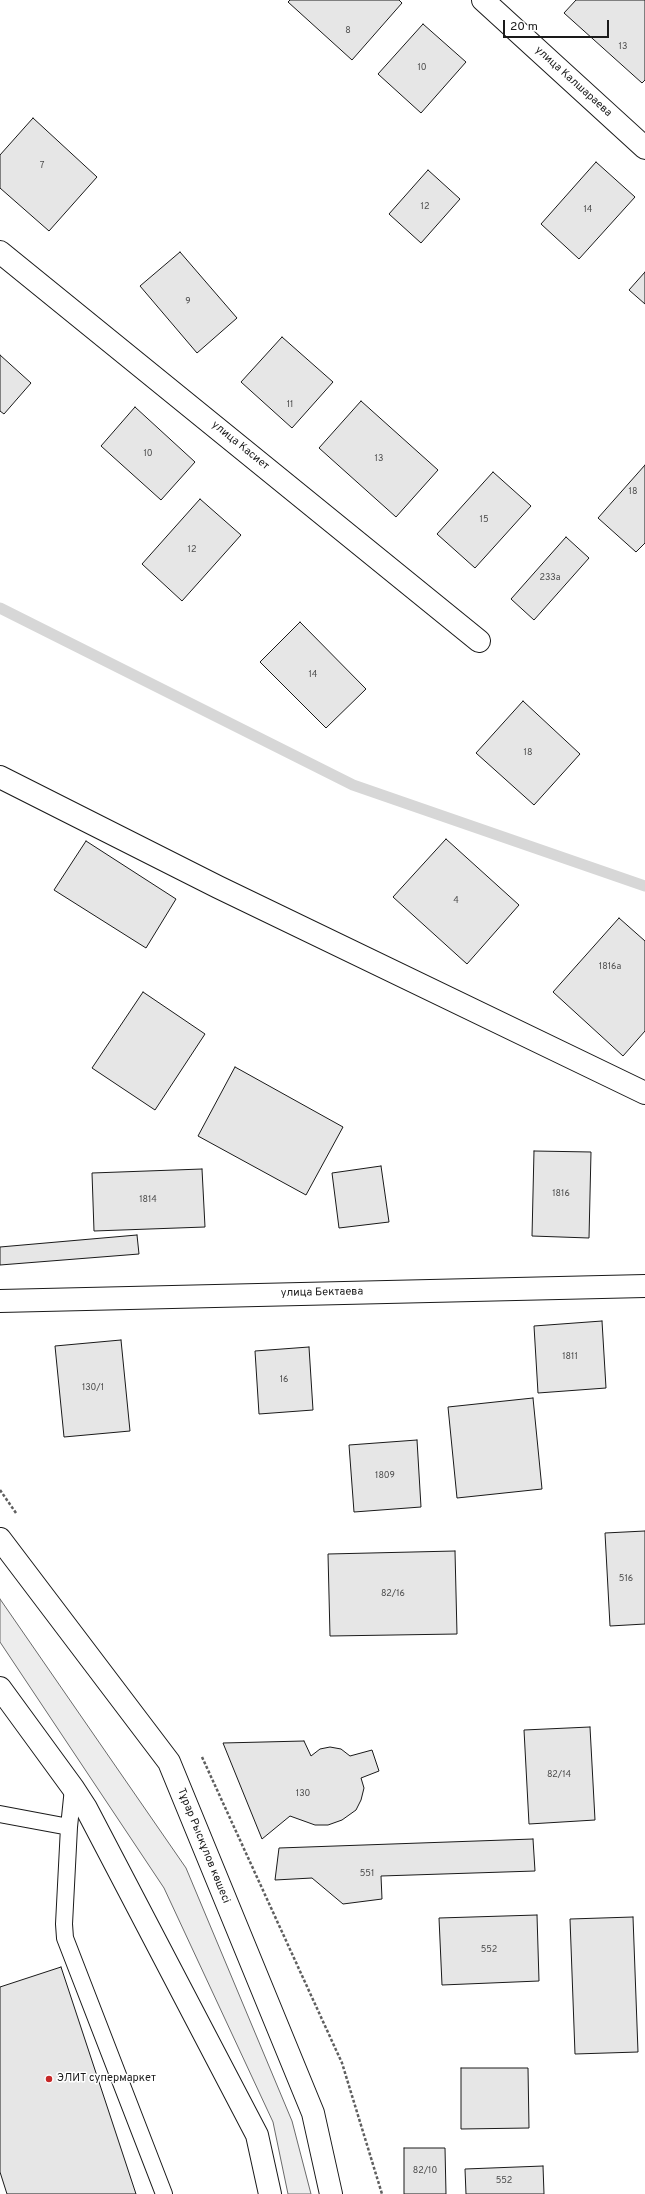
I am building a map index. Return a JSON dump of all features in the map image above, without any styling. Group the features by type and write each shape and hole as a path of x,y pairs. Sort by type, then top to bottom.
{"street":[{"name":"улица Калшараева","path":"483,0 645,148"},
{"name":"улица Касиет","path":"0,252 479,641"},
{"path":"0,778 218,887 645,1093"},
{"name":"улица Бектаева","path":"0,1301 645,1286"},
{"name":"Тұрар Рыскұлов көшесі","path":"0,1538 169,1762 313,2113 331,2194"},
{"path":"0,1688 86,1808 257,2135 270,2194"}],"lane":[{"path":"73,1788 69,1827 64,1924 65,1938 164,2194"},
{"path":"0,1814 69,1827"}],"shaded area":[{"path":"0,1599 186,1868 292,2121 311,2194 288,2194 273,2122 164,1888 0,1642"}],"building":[{"path":"290,0 399,0 402,3 352,60 288,2"},
{"path":"576,0 645,0 645,80 642,83 564,13"},
{"path":"423,24 466,62 421,113 378,74"},
{"path":"33,118 97,177 49,231 0,188 0,155"},
{"path":"596,162 635,197 579,259 541,224"},
{"path":"428,170 460,199 421,243 389,214"},
{"path":"180,252 237,318 197,353 140,286"},
{"path":"645,272 645,304 629,290"},
{"path":"282,337 333,382 292,428 241,382"},
{"path":"0,355 31,383 4,414 0,411"},
{"path":"361,401 438,470 396,517 319,448"},
{"path":"135,407 195,462 161,500 101,446"},
{"path":"645,465 645,543 636,552 598,518"},
{"path":"493,472 531,506 475,568 437,534"},
{"path":"200,499 241,535 182,601 142,564"},
{"path":"566,537 589,558 534,620 511,599"},
{"path":"300,622 366,689 326,728 260,662"},
{"path":"523,701 580,754 534,805 476,753"},
{"path":"446,839 519,905 467,964 393,897"},
{"path":"86,841 176,899 146,948 54,890"},
{"path":"619,918 645,941 645,1031 623,1056 553,992"},
{"path":"143,992 205,1034 155,1110 92,1068"},
{"path":"235,1067 343,1127 306,1195 198,1136"},
{"path":"534,1151 591,1152 589,1238 532,1236"},
{"path":"381,1166 389,1222 339,1228 332,1173"},
{"path":"202,1169 205,1227 94,1231 92,1173"},
{"path":"137,1235 139,1254 0,1265 0,1247"},
{"path":"602,1321 606,1388 538,1393 534,1326"},
{"path":"121,1340 130,1431 64,1437 55,1346"},
{"path":"309,1347 313,1410 259,1414 255,1351"},
{"path":"533,1398 542,1489 457,1498 448,1407"},
{"path":"417,1440 421,1507 354,1512 349,1445"},
{"path":"645,1531 645,1624 610,1626 605,1533"},
{"path":"455,1551 457,1634 330,1636 328,1554"},
{"path":"590,1727 595,1820 529,1824 524,1730"},
{"path":"304,1741 311,1756 320,1749 330,1747 341,1749 350,1756 372,1750 379,1771 361,1778 364,1788 361,1800 356,1810 342,1820 328,1825 315,1825 290,1816 262,1839 223,1743"},
{"path":"533,1839 535,1871 381,1876 382,1899 343,1904 312,1878 275,1880 279,1848"},
{"path":"537,1915 539,1981 442,1985 439,1918"},
{"path":"633,1917 638,2052 575,2054 570,1919"},
{"name":"ЭЛИТ супермаркет","path":"61,1967 136,2194 7,2194 0,2172 0,1987"},
{"path":"461,2068 528,2068 529,2128 461,2129"},
{"path":"404,2148 445,2148 446,2194 404,2194"},
{"path":"543,2166 544,2194 466,2194 465,2169"}],"waterway":[{"path":"0,608 353,785 645,886"}],"place":[{"name":"ЭЛИТ супермаркет","path":"49,2079"}]}
